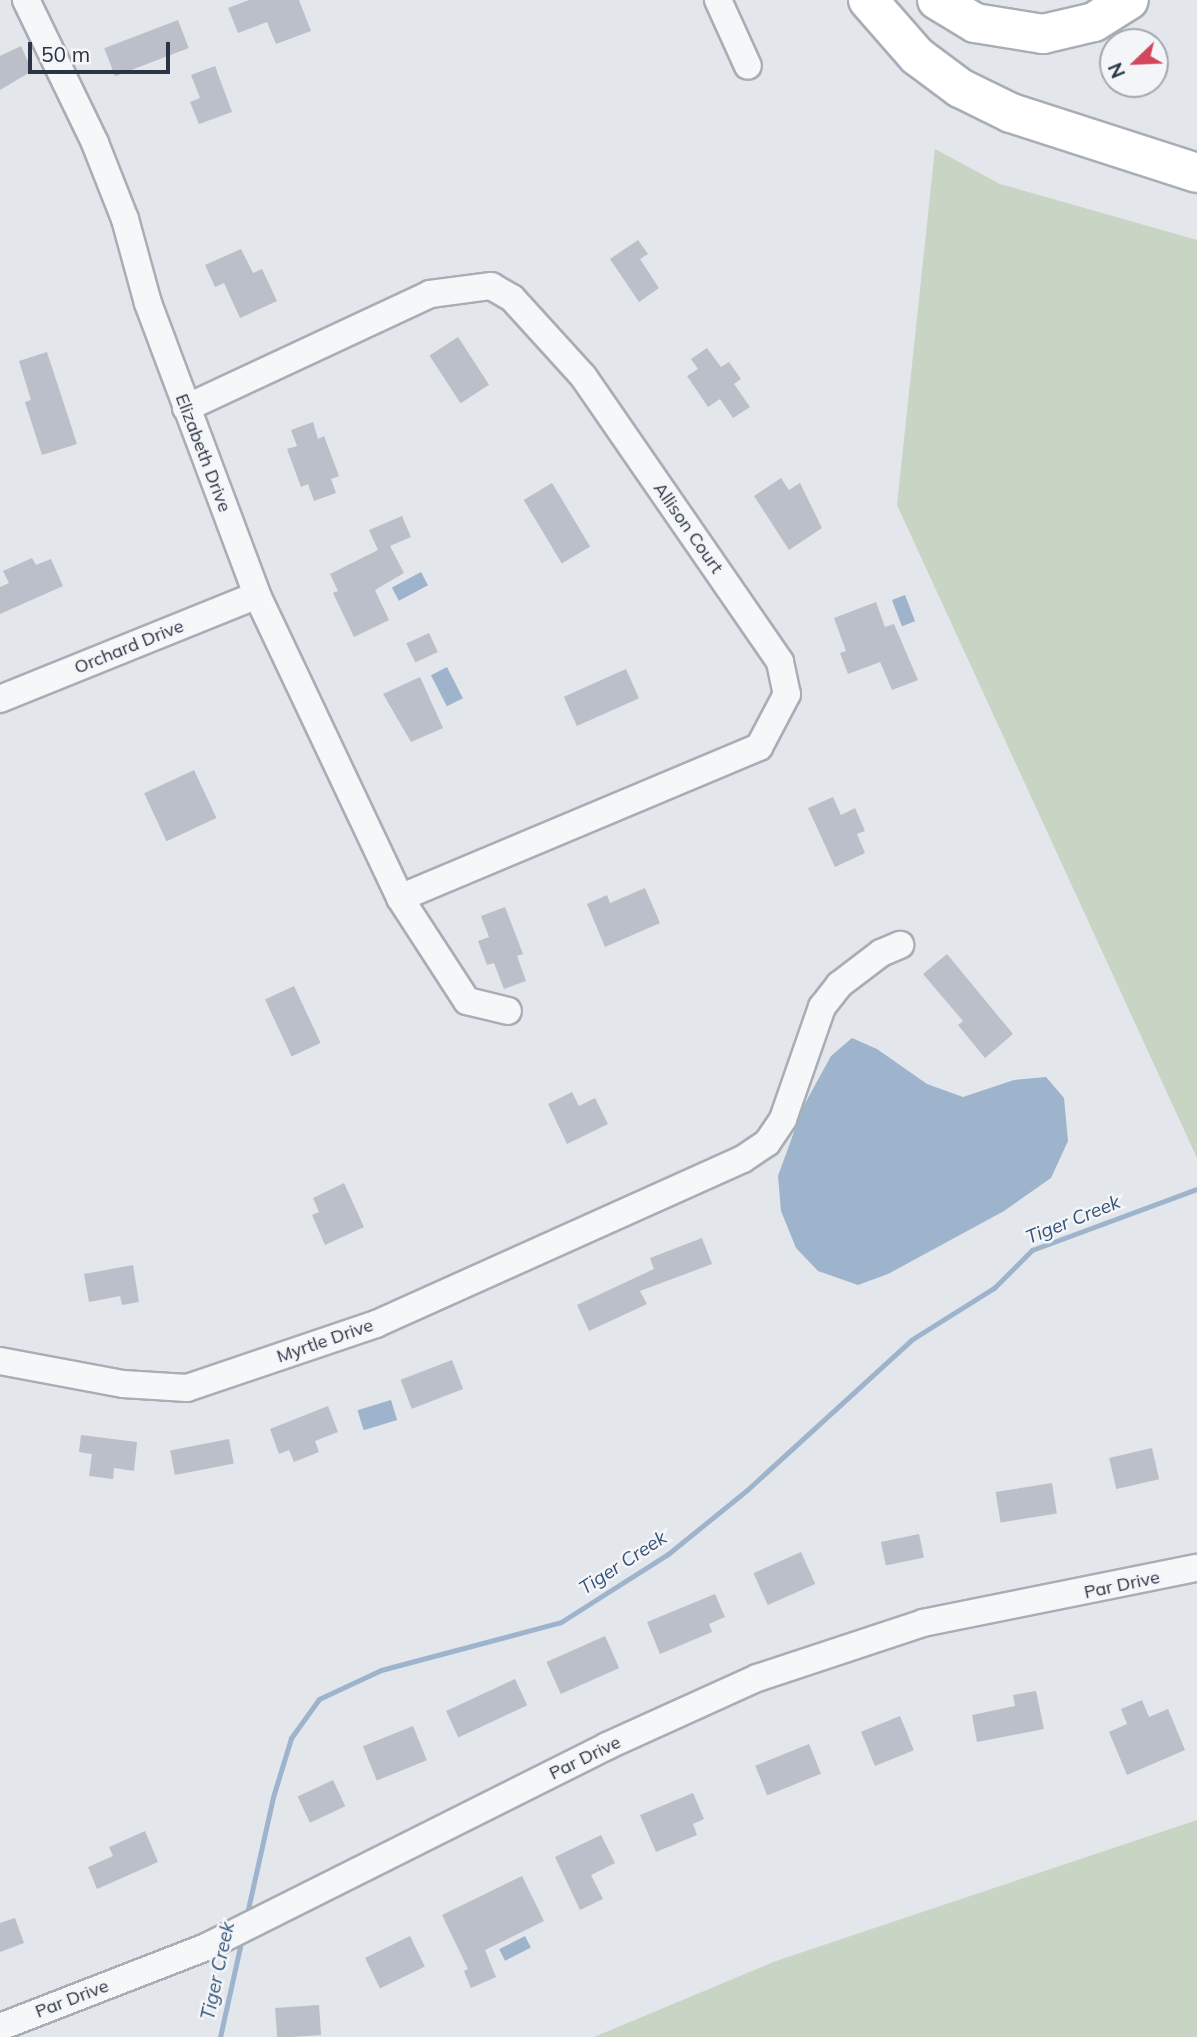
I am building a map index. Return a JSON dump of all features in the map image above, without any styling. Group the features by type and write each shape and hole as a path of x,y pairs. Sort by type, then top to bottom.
{"highway":[{"path":"868,0 916,56 960,88 1011,113 1197,173"},
{"path":"937,0 975,23 1043,34 1094,22 1129,0"}],"street":[{"name":"Elizabeth Drive","path":"26,0 95,143 125,219 148,303 257,595 400,898 467,1001 508,1011"},
{"path":"718,0 748,66"},
{"name":"Allison Court","path":"186,408 430,294 491,286 512,298 583,376 780,662 788,694 759,747 400,898"},
{"name":"Orchard Drive","path":"0,699 257,595"},
{"name":"Myrtle Drive","path":"0,1361 123,1384 187,1388 376,1324 743,1159 767,1143 783,1119 822,1007 839,985 881,953 900,945"},
{"name":"Par Drive","path":"0,2027 206,1947 520,1789 757,1678 923,1623 1197,1568"}],"green space":[{"path":"935,149 1000,184 1197,240 1197,1158 897,505"},
{"path":"1197,1820 1197,2037 594,2037 776,1961"}],"water":[{"path":"421,572 428,585 399,601 392,587"},
{"path":"905,595 915,621 902,626 892,600"},
{"path":"447,667 463,698 447,706 431,675"},
{"path":"852,1038 877,1049 927,1084 963,1097 1014,1080 1046,1077 1064,1098 1068,1141 1051,1178 1004,1211 888,1274 858,1285 818,1271 796,1248 781,1211 778,1176 803,1107 831,1056"},
{"path":"391,1400 397,1420 364,1430 358,1410"},
{"path":"525,1936 531,1948 505,1961 499,1949"}],"building":[{"path":"249,0 299,0 311,31 276,44 267,22 238,33 228,8"},
{"path":"178,20 189,48 115,76 104,48"},
{"path":"21,46 32,71 0,90 0,56"},
{"path":"215,66 232,112 199,124 190,102 200,98 191,75"},
{"path":"638,240 648,254 640,259 659,288 639,302 610,259"},
{"path":"241,249 253,273 262,269 277,301 240,318 224,283 215,287 205,265"},
{"path":"458,337 489,385 461,403 429,356"},
{"path":"707,348 721,367 729,362 741,379 734,384 750,407 733,418 720,399 708,407 687,376 698,369 691,359"},
{"path":"47,352 77,444 42,455 25,402 31,400 19,361"},
{"path":"313,422 318,439 324,436 339,476 331,479 336,493 314,501 308,484 301,487 287,449 297,446 291,430"},
{"path":"781,478 789,490 800,483 822,528 789,550 754,496"},
{"path":"552,483 590,546 562,563 524,500"},
{"path":"402,516 411,537 390,546 404,573 375,590 389,620 354,637 333,593 338,591 330,574 378,550 369,530"},
{"path":"32,558 36,565 51,559 63,586 0,614 0,587 9,583 3,571"},
{"path":"876,602 885,627 894,624 918,680 892,690 880,662 848,674 840,653 846,651 834,618"},
{"path":"429,633 438,652 415,663 406,644"},
{"path":"626,669 639,698 577,726 564,697"},
{"path":"420,677 443,728 411,742 383,694"},
{"path":"194,770 216,818 167,841 144,793"},
{"path":"833,797 841,815 855,808 865,831 857,834 865,853 835,867 808,808"},
{"path":"645,888 660,923 605,947 587,904 607,895 610,903"},
{"path":"505,907 523,954 517,956 526,981 504,989 494,963 487,965 478,941 489,937 481,916"},
{"path":"947,954 1013,1034 985,1058 958,1025 963,1021 923,974"},
{"path":"294,986 321,1043 292,1057 265,1000"},
{"path":"572,1092 579,1106 595,1098 608,1124 567,1144 548,1104"},
{"path":"344,1183 364,1227 325,1245 312,1215 319,1212 313,1198"},
{"path":"702,1238 712,1264 640,1291 647,1304 589,1331 577,1305 654,1269 650,1258"},
{"path":"133,1265 139,1302 122,1305 120,1296 89,1302 84,1274"},
{"path":"452,1360 463,1389 412,1409 401,1380"},
{"path":"328,1406 338,1432 315,1441 319,1452 294,1462 289,1450 279,1454 270,1429"},
{"path":"81,1435 137,1442 134,1471 114,1468 113,1479 89,1476 92,1454 79,1452"},
{"path":"229,1439 234,1464 175,1475 170,1450"},
{"path":"1152,1448 1159,1479 1116,1489 1109,1458"},
{"path":"1052,1483 1057,1514 1001,1523 996,1492"},
{"path":"919,1534 924,1557 886,1566 881,1542"},
{"path":"801,1552 815,1584 768,1605 753,1573"},
{"path":"715,1594 725,1617 709,1624 712,1632 660,1654 647,1622"},
{"path":"605,1636 619,1668 561,1694 547,1662"},
{"path":"515,1679 527,1705 458,1737 446,1711"},
{"path":"1036,1691 1044,1729 977,1742 972,1715 1015,1706 1013,1695"},
{"path":"1142,1700 1149,1717 1168,1709 1185,1750 1127,1775 1109,1732 1127,1724 1121,1709"},
{"path":"900,1716 914,1750 875,1766 861,1732"},
{"path":"413,1726 427,1760 377,1781 363,1746"},
{"path":"809,1744 821,1774 767,1795 755,1766"},
{"path":"333,1780 345,1806 310,1823 298,1796"},
{"path":"693,1793 704,1819 693,1824 697,1835 656,1852 640,1815"},
{"path":"145,1831 158,1862 97,1889 88,1867 113,1856 109,1847"},
{"path":"601,1835 615,1863 591,1875 603,1899 580,1910 555,1857"},
{"path":"522,1876 544,1921 485,1950 496,1977 471,1988 464,1971 468,1969 442,1915"},
{"path":"15,1918 24,1943 0,1952 0,1923"},
{"path":"410,1936 425,1967 380,1988 365,1958"},
{"path":"319,2005 321,2035 277,2037 275,2008"}],"waterway":[{"name":"Tiger Creek","path":"246,1918 273,1797 291,1738 319,1699 381,1670 561,1622 668,1554 747,1490 911,1340 994,1288 1032,1250 1197,1189"},
{"name":"Tiger Creek","path":"220,2037 242,1938"}]}
